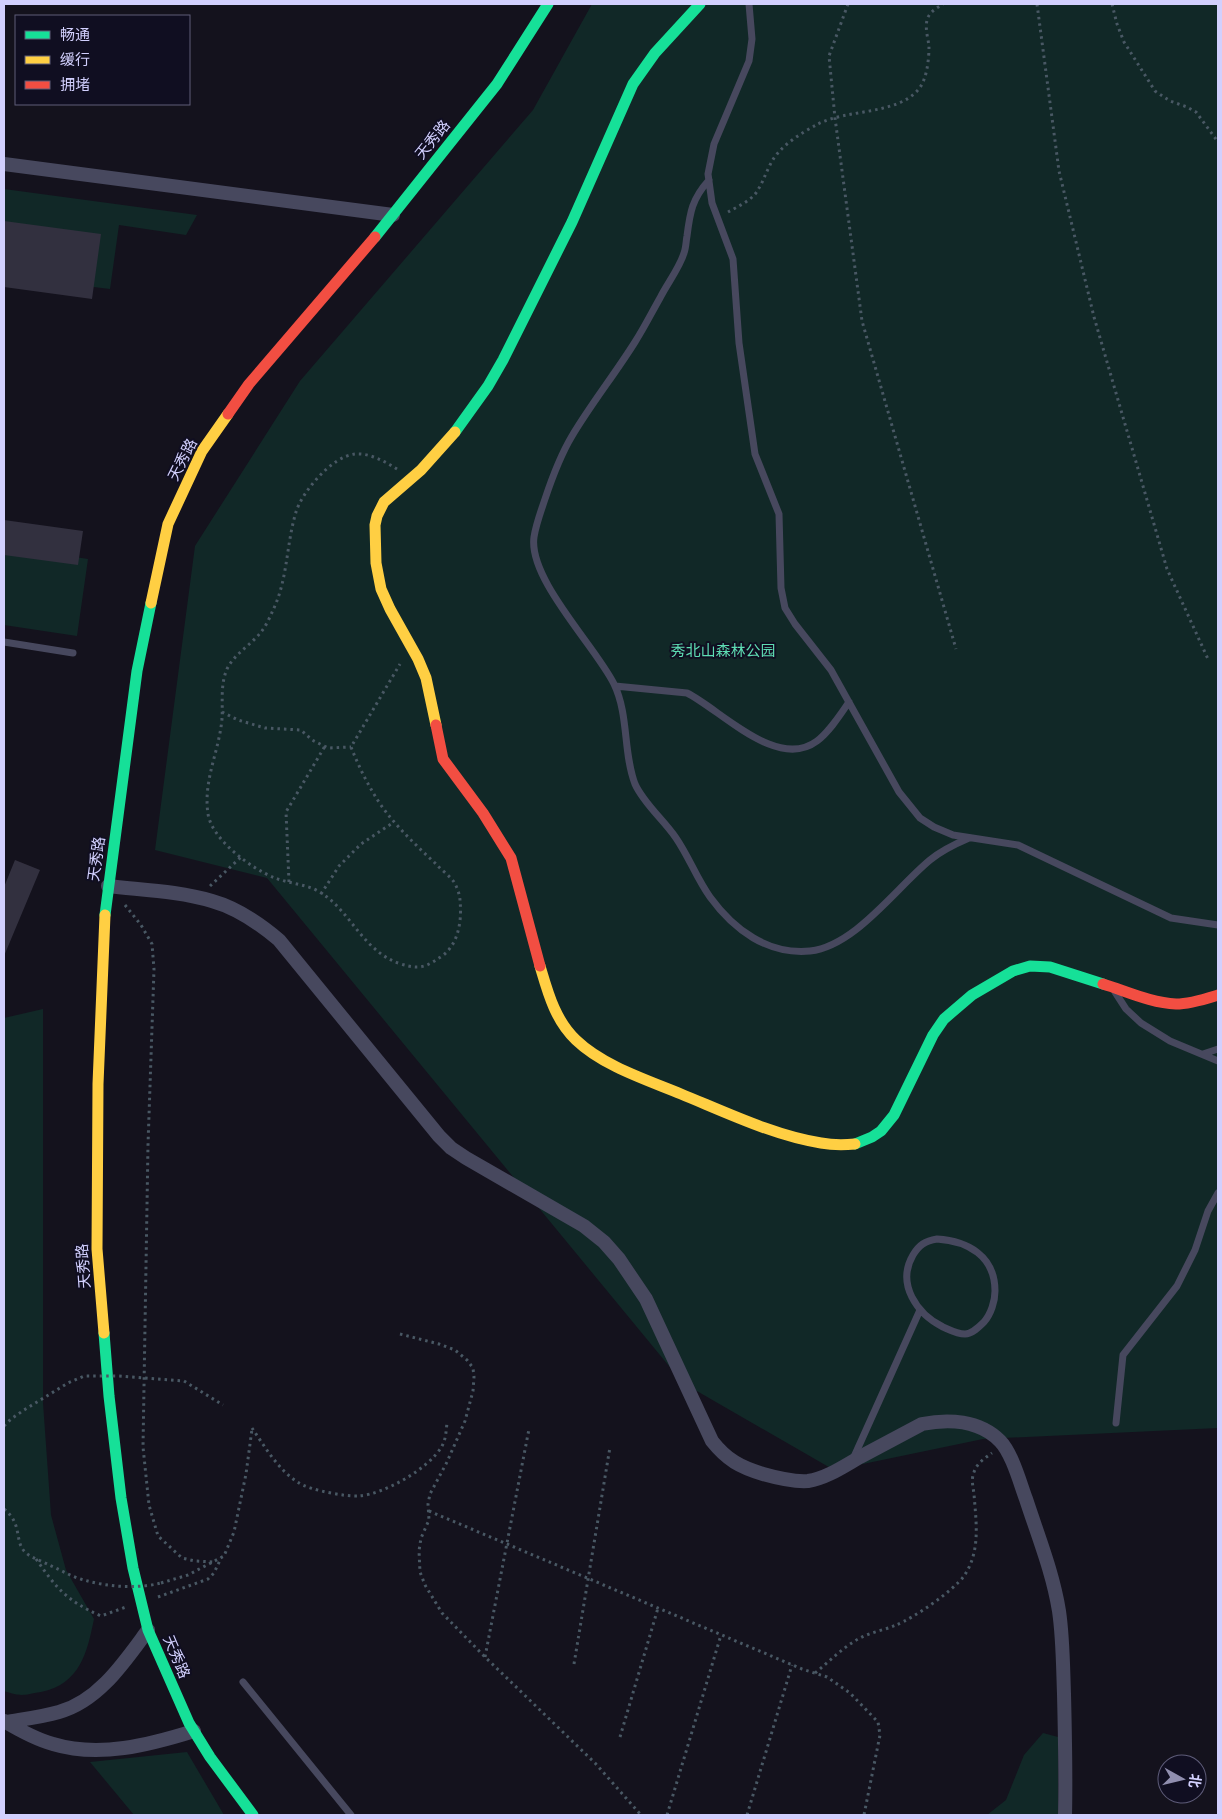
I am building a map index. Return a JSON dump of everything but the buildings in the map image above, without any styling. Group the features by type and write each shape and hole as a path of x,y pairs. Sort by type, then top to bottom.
{"main road":[{"name":"天秀路","path":"253,1815 210,1757 194,1731 148,1630 133,1568 121,1498 109,1396 97,1249 98,1084 104,920 137,671 168,524 202,451 249,384 392,215 496,84 548,4"},
{"path":"700,4 656,53 633,84 572,222 488,386 456,431 421,470 384,502 377,516 375,541 381,589 426,678 443,758 483,813 511,858 538,959 551,1002 559,1019 576,1040 590,1051 622,1069 737,1117 779,1132 820,1143 836,1145 854,1144 882,1131 894,1116 933,1035 944,1019 972,995 998,978 1022,967 1039,966 1064,971 1154,1000 1176,1004 1198,1001 1218,995"}],"street":[{"path":"4,164 392,215"},
{"path":"108,886 212,901 260,924 279,940 439,1136 451,1148 584,1226 604,1242 619,1259 646,1299 712,1441 723,1455 735,1463 752,1470 794,1481 808,1480 826,1476 922,1424 937,1421 960,1422 976,1426 989,1432 1003,1445 1014,1467 1048,1563 1059,1612 1063,1656 1065,1815"},
{"path":"5,1721 61,1712 81,1702 98,1690 120,1666 148,1630"},
{"path":"5,1721 40,1740 54,1745 81,1750 123,1748 156,1743 194,1731"}],"lane":[{"path":"749,4 752,39 749,60 714,144 708,174 712,203 734,260 739,343 755,454 779,514 781,588 785,608 795,624 831,670 899,792 920,818 934,827 953,835 1018,845 1172,918 1218,925"},
{"path":"709,180 699,192 692,205 684,253 635,342 571,438 552,478 533,539 541,571 562,609 615,686 629,758 636,784 642,796 678,841 710,897 731,923 751,938 766,946 779,949 808,951 837,943 855,931 928,861 945,849 970,838"},
{"path":"4,642 73,653"},
{"path":"615,686 687,694 697,698 732,724 757,738 784,747 797,749 805,748 823,736 850,702"},
{"path":"1111,985 1126,1008 1141,1023 1170,1041 1218,1061"},
{"path":"1203,1054 1218,1049"},
{"path":"1116,1423 1123,1355 1177,1286 1194,1250 1208,1211 1218,1193"},
{"path":"927,1240 950,1240 964,1244 988,1263 995,1278 994,1305 985,1321 975,1330 966,1334 954,1333 934,1323 920,1310 913,1302 908,1289 907,1274 910,1260 917,1248 927,1240"},
{"path":"851,1462 920,1310"},
{"path":"243,1682 351,1815"}],"path":[{"path":"848,4 829,56 835,118 862,321 956,649"},
{"path":"718,218 755,194 765,178 770,164 783,148 819,124 846,114 879,109 906,100 918,90 926,70 929,47 926,29 927,18 933,10 943,4"},
{"path":"1036,4 1059,171 1094,317 1167,569 1208,659"},
{"path":"1112,4 1124,42 1155,91 1170,101 1196,112 1218,142"},
{"path":"351,747 360,770 389,816 454,882 460,897 461,912 458,934 447,953 427,966 411,967 387,960 367,943 339,908 321,894 315,890 273,877 241,857 225,842 211,823 208,814 208,777 218,740 223,686 227,669 238,654 261,632 273,611 282,588 296,510 305,494 315,481 336,462 354,454 378,458 412,477"},
{"path":"351,747 410,646"},
{"path":"222,712 238,720 264,728 301,730 312,740 328,748 351,747"},
{"path":"289,882 286,812 325,746"},
{"path":"321,894 339,866 361,844 394,822"},
{"path":"198,898 241,857"},
{"path":"108,886 141,925 152,944 154,969 148,1145 143,1447 149,1505 158,1536 182,1558 213,1562"},
{"path":"400,1334 455,1350 473,1368 473,1391 465,1421 430,1494 429,1520 421,1538 419,1551 420,1572 425,1585 442,1613 595,1763 641,1815"},
{"path":"4,1426 11,1418 68,1383 84,1376 119,1376 184,1381 223,1405"},
{"path":"36,1559 50,1579 74,1603 101,1616 208,1579 214,1573 221,1558 224,1556 234,1532 246,1474 252,1428 269,1452 299,1483 311,1489 357,1496 368,1494 406,1479 424,1465 442,1446 447,1424"},
{"path":"485,1657 529,1429"},
{"path":"815,1674 845,1647 862,1636 898,1625 932,1604 963,1577 976,1549 974,1471 981,1462 1003,1445"},
{"path":"574,1664 610,1447"},
{"path":"4,1509 14,1519 21,1546 26,1553 84,1580 106,1585 161,1583 188,1576 221,1558"},
{"path":"429,1511 792,1665 827,1677 850,1692 878,1722 880,1735 864,1815"},
{"path":"620,1737 658,1608"},
{"path":"667,1815 722,1635"},
{"path":"747,1815 792,1665"}],"green space":[{"name":"秀北山森林公园","path":"592,4 1218,4 1218,1428 983,1439 834,1470 683,1383 267,878 155,850 195,546 300,381 533,110"},
{"path":"4,189 197,215 186,235 119,225 110,289 4,276"},
{"path":"4,546 88,559 77,636 4,625"},
{"path":"43,1009 43,1403 51,1515 66,1570 94,1619 84,1655 80,1665 73,1674 65,1682 54,1688 22,1695 4,1691 4,1018"},
{"path":"1043,1733 1058,1737 1058,1815 987,1815 1006,1800 1024,1755"},
{"path":"187,1752 224,1815 134,1815 90,1762"}],"traffic: fast":[{"path":"375,237 497,84 548,4"},
{"path":"455,432 488,386 503,360 572,222 633,84 655,53 700,4"},
{"path":"105,915 137,671 151,603"},
{"path":"855,1144 881,1131 894,1115 933,1035 944,1019 972,995 1013,971 1030,966 1050,967 1103,984"},
{"path":"104,1333 121,1498 133,1568 148,1630 189,1723 210,1757 253,1815"}],"traffic: slow":[{"path":"151,603 168,524 202,451 228,414"},
{"path":"436,725 426,678 381,589 376,563 375,525 384,502 421,470 455,432"},
{"path":"104,1333 97,1249 98,1084 105,915"},
{"path":"540,966 553,1006 563,1024 576,1040 612,1065 733,1116 786,1135 821,1143 855,1144"}],"traffic: jam":[{"path":"228,414 249,384 375,237"},
{"path":"436,725 443,759 483,813 511,858 540,966"},
{"path":"1103,984 1148,999 1176,1004 1218,995"}]}
